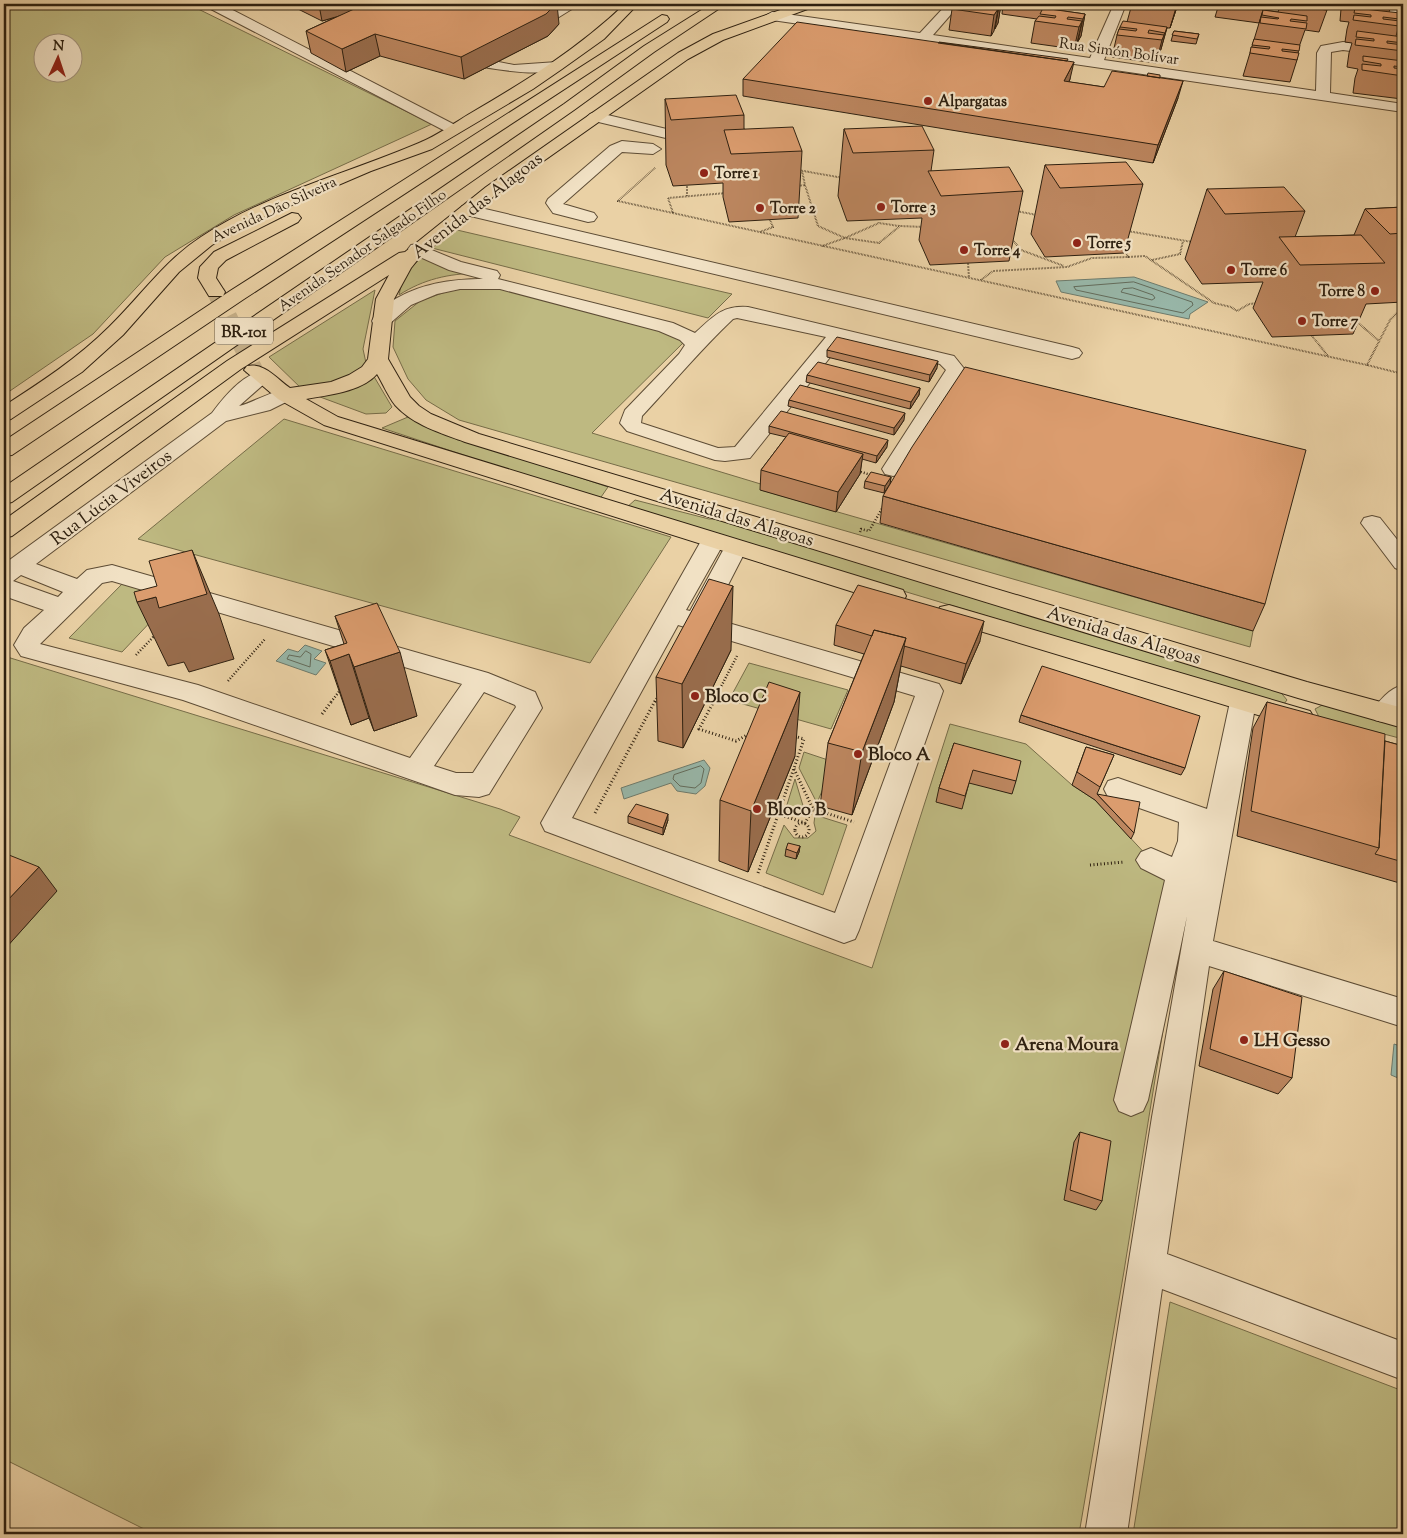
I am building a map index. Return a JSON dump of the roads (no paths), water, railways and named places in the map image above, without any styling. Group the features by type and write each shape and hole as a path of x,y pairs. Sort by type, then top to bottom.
{"main road":[{"path":"557,66 599,36 629,4"},
{"name":"Avenida Senador Salgado Filho","path":"4,497 570,107 649,49 720,4"},
{"path":"595,117 683,56 718,36 782,10 808,4"},
{"name":"Avenida Senador Salgado Filho","path":"4,450 237,294 670,14"},
{"name":"Avenida Dão Silveira","path":"4,415 75,368 116,331 173,268 206,241 246,218 355,172 426,146 528,86 557,66"},
{"name":"Avenida das Alagoas","path":"595,117 552,146 417,249 392,282 385,299 378,359 395,412 424,418 472,438 1307,691 1394,715"},
{"path":"216,292 207,278 209,267 220,256 268,229 380,176 426,146"},
{"name":"Avenida Senador Salgado Filho","path":"4,531 234,365 417,249"},
{"path":"285,395 314,392 344,384 367,374 378,359"},
{"name":"Avenida das Alagoas","path":"258,373 298,404 331,421 735,548 1310,721 1307,691"},
{"path":"331,421 369,424 395,412"},
{"path":"606,508 615,500 641,496 721,512"}],"street":[{"path":"212,4 298,51 454,130"},
{"path":"511,40 574,4"},
{"path":"922,39 954,4"},
{"path":"1095,64 1120,4"},
{"path":"1271,4 1314,8 1321,7 1323,4"},
{"path":"1338,4 1403,12"},
{"name":"Rua Simón Bolívar","path":"782,10 922,39 1403,108"},
{"path":"530,14 548,18"},
{"path":"298,51 316,43"},
{"path":"1323,97 1326,49 1343,46 1403,54"},
{"path":"474,61 489,53"},
{"path":"456,57 514,69 557,66"},
{"path":"595,117 670,134"},
{"path":"588,217 559,209 554,203 616,149 622,146 653,148"},
{"path":"468,210 1072,353"},
{"path":"417,249 455,266 710,330"},
{"path":"381,322 404,301 432,290 460,284 500,284 666,327 687,336 695,344"},
{"path":"839,334 742,453 725,455 634,427 630,424 632,414 686,358 695,344 726,315 737,312 839,334 947,360 955,368 956,371 887,473"},
{"name":"Rua Lúcia Viveiros","path":"11,571 219,417 258,373"},
{"name":"Rua Lúcia Viveiros","path":"219,417 263,406 285,395"},
{"path":"1372,523 1403,563"},
{"path":"685,618 713,541"},
{"path":"685,618 930,691 844,930 555,823 685,618 735,548"},
{"path":"11,571 81,590"},
{"path":"112,573 479,680 526,699 529,708 483,781 478,786 454,784 189,692 30,650 27,645 28,640 62,607 95,576 112,573"},
{"path":"4,587 62,607"},
{"path":"416,770 479,680"},
{"path":"1394,715 1403,694"},
{"path":"1106,1534 1196,949 1206,821 1243,702"},
{"path":"1118,789 1206,821"},
{"path":"1131,1100 1182,874 1192,841 1206,821"},
{"path":"1152,860 1182,874"},
{"path":"1196,949 1403,1013"},
{"path":"1148,1265 1403,1361"}],"water":[{"path":"1134,277 1208,302 1190,314 1189,319 1061,292 1056,281"},
{"path":"305,645 322,651 314,659 326,663 316,675 276,661 288,649 298,652"},
{"path":"704,760 710,768 705,786 696,794 677,791 671,783 624,799 621,788"},
{"path":"1394,1044 1403,1047 1403,1080 1391,1075"}],"tunnel":[{"path":"216,292 254,370"}],"place":[{"name":"Alpargatas","path":"928,101"},
{"name":"Torre 1","path":"704,173"},
{"name":"Torre 3","path":"881,207"},
{"name":"Torre 2","path":"760,208"},
{"name":"Torre 5","path":"1077,243"},
{"name":"Torre 4","path":"964,250"},
{"name":"Torre 6","path":"1231,270"},
{"name":"Torre 8","path":"1375,291"},
{"name":"Torre 7","path":"1302,321"},
{"name":"Bloco C","path":"695,696"},
{"name":"Bloco A","path":"858,754"},
{"name":"Bloco B","path":"757,809"},
{"name":"LH Gesso","path":"1244,1040"},
{"name":"Arena Moura","path":"1005,1044"}]}
